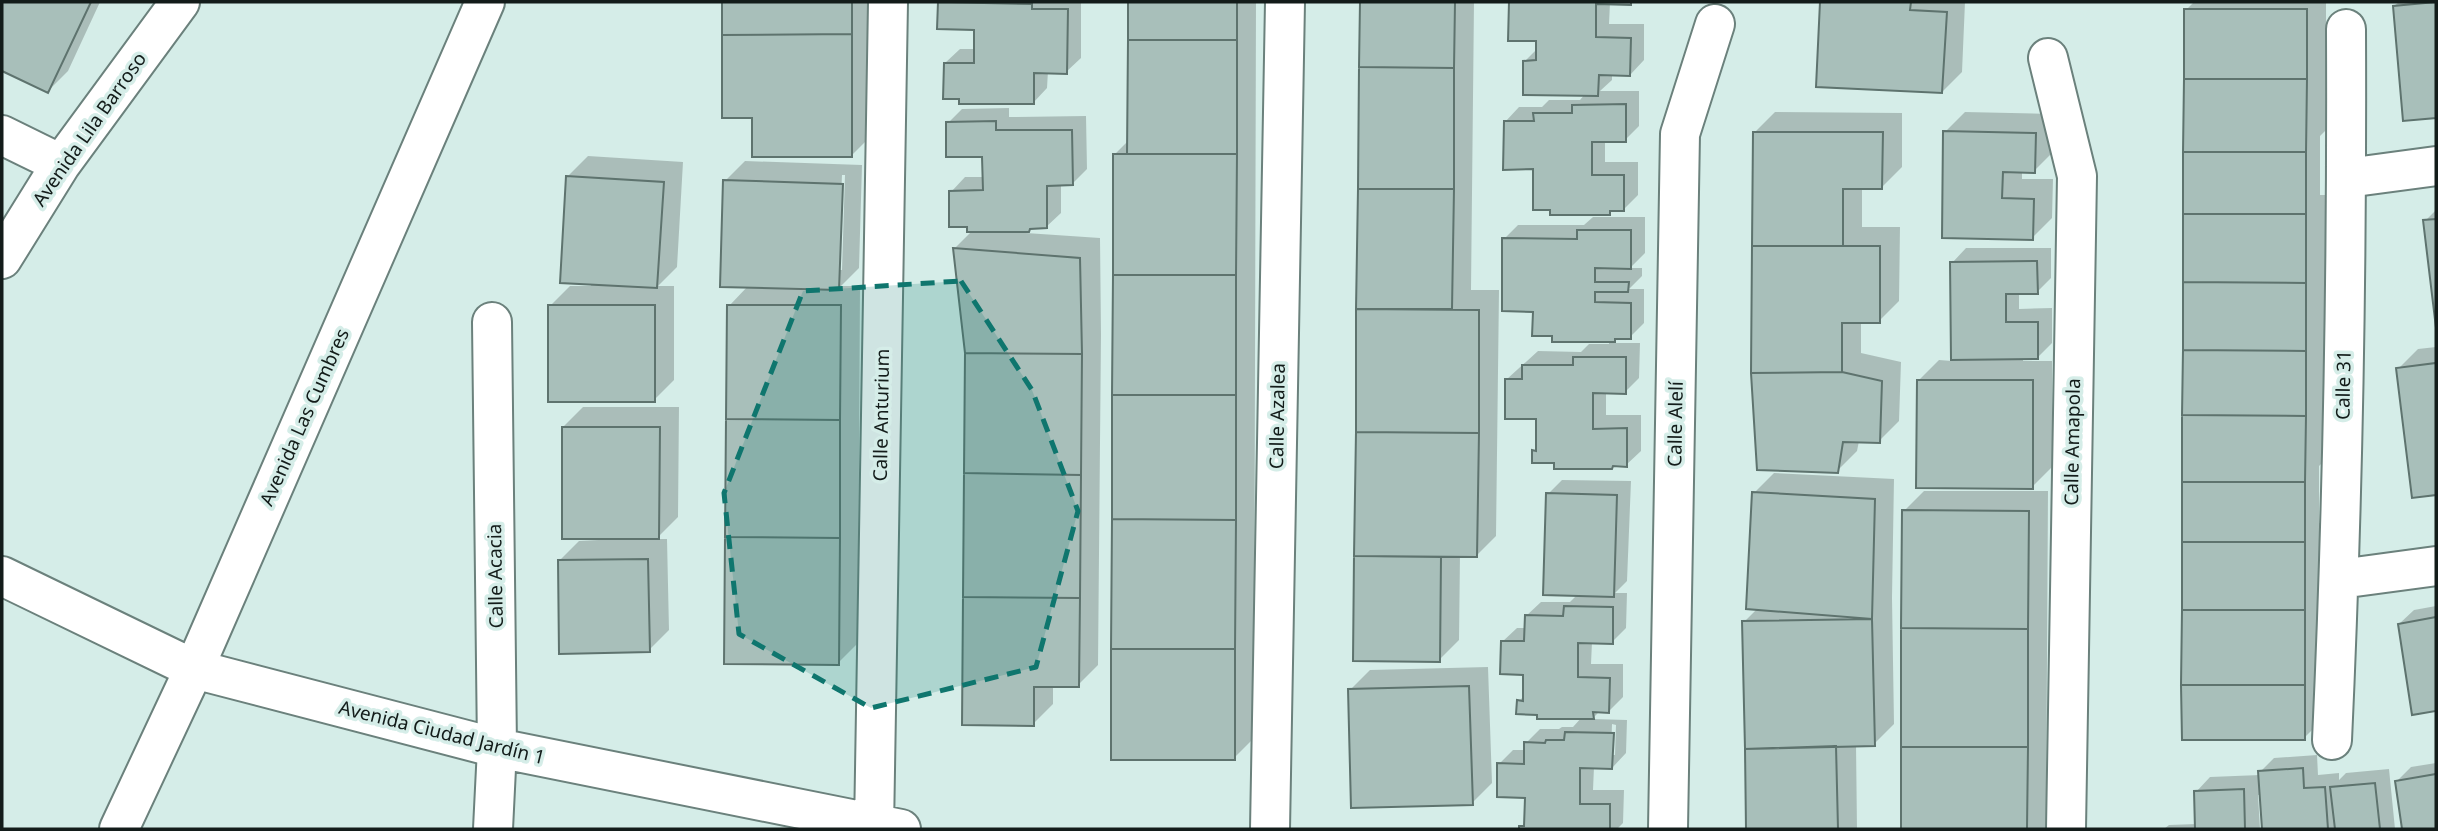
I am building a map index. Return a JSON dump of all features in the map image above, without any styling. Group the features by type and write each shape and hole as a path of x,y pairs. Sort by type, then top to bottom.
{"street":[{"name":"Avenida Lila Barroso","path":"2,259 61,164 180,2"},
{"name":"Avenida Las Cumbres","path":"119,829 194,669 485,2"},
{"name":"Calle Anturium","path":"883,828 888,2"},
{"name":"Calle Azalea","path":"1270,829 1284,2"},
{"name":"Calle Alelí","path":"1668,829 1680,134 1715,24"},
{"name":"Calle 31","path":"2332,740 2340,579 2347,178 2346,29"},
{"name":"Calle Amapola","path":"2048,58 2077,176 2066,829"},
{"path":"2,135 61,164"},
{"path":"2347,178 2436,166"},
{"name":"Calle Acacia","path":"492,322 497,748 493,829"},
{"path":"2340,579 2436,566"},
{"name":"Avenida Ciudad Jardín 1","path":"2,576 194,669 497,748 883,828"}],"highlighted area":[{"path":"961,281 1032,390 1078,511 1036,667 871,708 739,634 724,493 803,291"}],"building":[{"path":"2,2 91,2 48,93 2,71"},
{"path":"722,2 852,2 852,34 722,35"},
{"path":"938,2 1032,4 1032,9 1068,9 1067,74 1034,73 1034,104 959,104 959,99 943,99 944,63 974,63 974,30 937,29"},
{"path":"1128,2 1237,2 1237,40 1128,40"},
{"path":"1360,2 1455,2 1454,68 1359,67"},
{"path":"1509,2 1631,2 1631,5 1596,4 1596,37 1631,38 1630,76 1599,75 1598,96 1523,95 1523,61 1536,60 1536,41 1508,41"},
{"path":"1820,2 1911,2 1910,10 1947,12 1942,93 1816,87"},
{"path":"2436,2 2436,118 2403,121 2393,6"},
{"path":"2184,9 2307,9 2307,79 2184,79"},
{"path":"852,34 852,157 752,157 752,118 722,118 722,35"},
{"path":"1128,40 1237,40 1237,154 1127,154"},
{"path":"1359,67 1454,68 1454,189 1358,189"},
{"path":"2184,79 2307,79 2306,152 2183,152"},
{"path":"1626,104 1626,142 1592,142 1592,175 1624,175 1624,211 1610,211 1610,215 1550,215 1550,210 1533,210 1533,169 1503,170 1504,121 1534,121 1533,113 1572,113 1572,105"},
{"path":"996,121 996,130 1072,130 1073,185 1047,186 1047,228 1030,229 1029,232 967,232 967,227 949,227 949,191 983,190 982,157 946,157 946,122"},
{"path":"1943,131 2036,133 2035,173 2003,172 2002,198 2034,199 2033,240 1942,238"},
{"path":"1753,132 1883,132 1882,189 1843,189 1843,246 1752,246"},
{"path":"2183,152 2306,152 2306,214 2183,214"},
{"path":"1113,154 1237,154 1236,275 1113,275"},
{"path":"566,176 664,182 657,288 560,283"},
{"path":"723,180 843,184 839,290 720,287"},
{"path":"1358,189 1454,189 1452,309 1356,309"},
{"path":"2183,214 2306,214 2306,283 2183,282"},
{"path":"2436,219 2436,328 2423,220"},
{"path":"1577,230 1631,230 1631,269 1595,268 1595,282 1629,282 1628,292 1595,292 1595,302 1631,303 1631,339 1615,339 1615,342 1552,342 1552,336 1532,336 1533,312 1502,311 1502,238 1577,239"},
{"path":"1752,246 1880,246 1880,323 1842,323 1842,372 1751,373"},
{"path":"953,248 1080,258 1082,354 965,353"},
{"path":"2037,261 2038,294 2006,294 2006,322 2038,322 2038,359 1951,360 1950,262"},
{"path":"1113,275 1236,275 1236,395 1112,395"},
{"path":"2183,282 2306,283 2306,351 2183,350"},
{"path":"548,305 655,305 655,402 548,402"},
{"path":"727,305 841,305 840,420 726,419"},
{"path":"1356,309 1479,310 1479,433 1356,432"},
{"path":"2183,350 2306,351 2306,416 2182,415"},
{"path":"965,353 1082,354 1081,475 964,473"},
{"path":"1573,357 1626,357 1626,394 1593,393 1593,429 1627,428 1627,467 1554,469 1554,463 1532,463 1532,450 1536,451 1536,419 1505,419 1505,379 1522,379 1522,365 1573,365"},
{"path":"2436,363 2436,495 2412,498 2396,368"},
{"path":"1842,372 1882,381 1880,443 1843,442 1838,473 1757,470 1751,373"},
{"path":"1917,380 2033,380 2033,489 1916,488"},
{"path":"1112,395 1236,395 1236,520 1112,519"},
{"path":"2182,415 2306,416 2305,482 2182,482"},
{"path":"726,419 840,420 840,538 725,537"},
{"path":"562,427 660,427 659,539 562,539"},
{"path":"1356,432 1479,433 1477,557 1354,556"},
{"path":"964,473 1081,475 1080,598 963,597"},
{"path":"2182,482 2305,482 2305,542 2182,542"},
{"path":"1752,492 1875,499 1872,619 1746,609"},
{"path":"1546,493 1617,495 1614,597 1543,595"},
{"path":"1902,510 2029,511 2028,629 1901,628"},
{"path":"1112,519 1236,520 1235,649 1111,649"},
{"path":"725,537 840,538 839,665 724,664"},
{"path":"2182,542 2305,542 2305,610 2182,610"},
{"path":"1354,556 1441,557 1440,662 1353,661"},
{"path":"648,559 650,652 559,654 558,560"},
{"path":"963,597 1080,598 1079,687 1034,687 1034,726 962,725"},
{"path":"1564,606 1613,607 1613,644 1578,643 1578,677 1610,678 1609,713 1593,712 1594,719 1537,719 1537,715 1516,714 1517,700 1523,701 1523,675 1500,674 1501,641 1524,641 1525,615 1563,616"},
{"path":"2182,610 2305,610 2305,685 2181,685"},
{"path":"2436,617 2436,711 2412,715 2398,624"},
{"path":"1872,619 1875,746 1745,749 1742,621"},
{"path":"1901,628 2028,629 2028,747 1901,747"},
{"path":"1111,649 1235,649 1235,760 1111,760"},
{"path":"2181,685 2305,685 2305,740 2182,740"},
{"path":"1469,686 1473,805 1351,808 1348,689"},
{"path":"1565,732 1614,733 1612,769 1580,768 1580,804 1610,804 1610,829 1519,829 1519,826 1524,826 1525,798 1497,797 1497,763 1524,764 1524,742 1564,740"},
{"path":"1836,746 1838,829 1746,829 1745,749"},
{"path":"1901,747 2028,747 2027,829 1901,829"},
{"path":"2303,768 2304,788 2325,787 2328,829 2262,829 2258,771"},
{"path":"2436,774 2436,829 2402,829 2395,781"},
{"path":"2375,783 2380,829 2335,829 2330,787"},
{"path":"2244,789 2245,829 2195,829 2194,791"}]}
